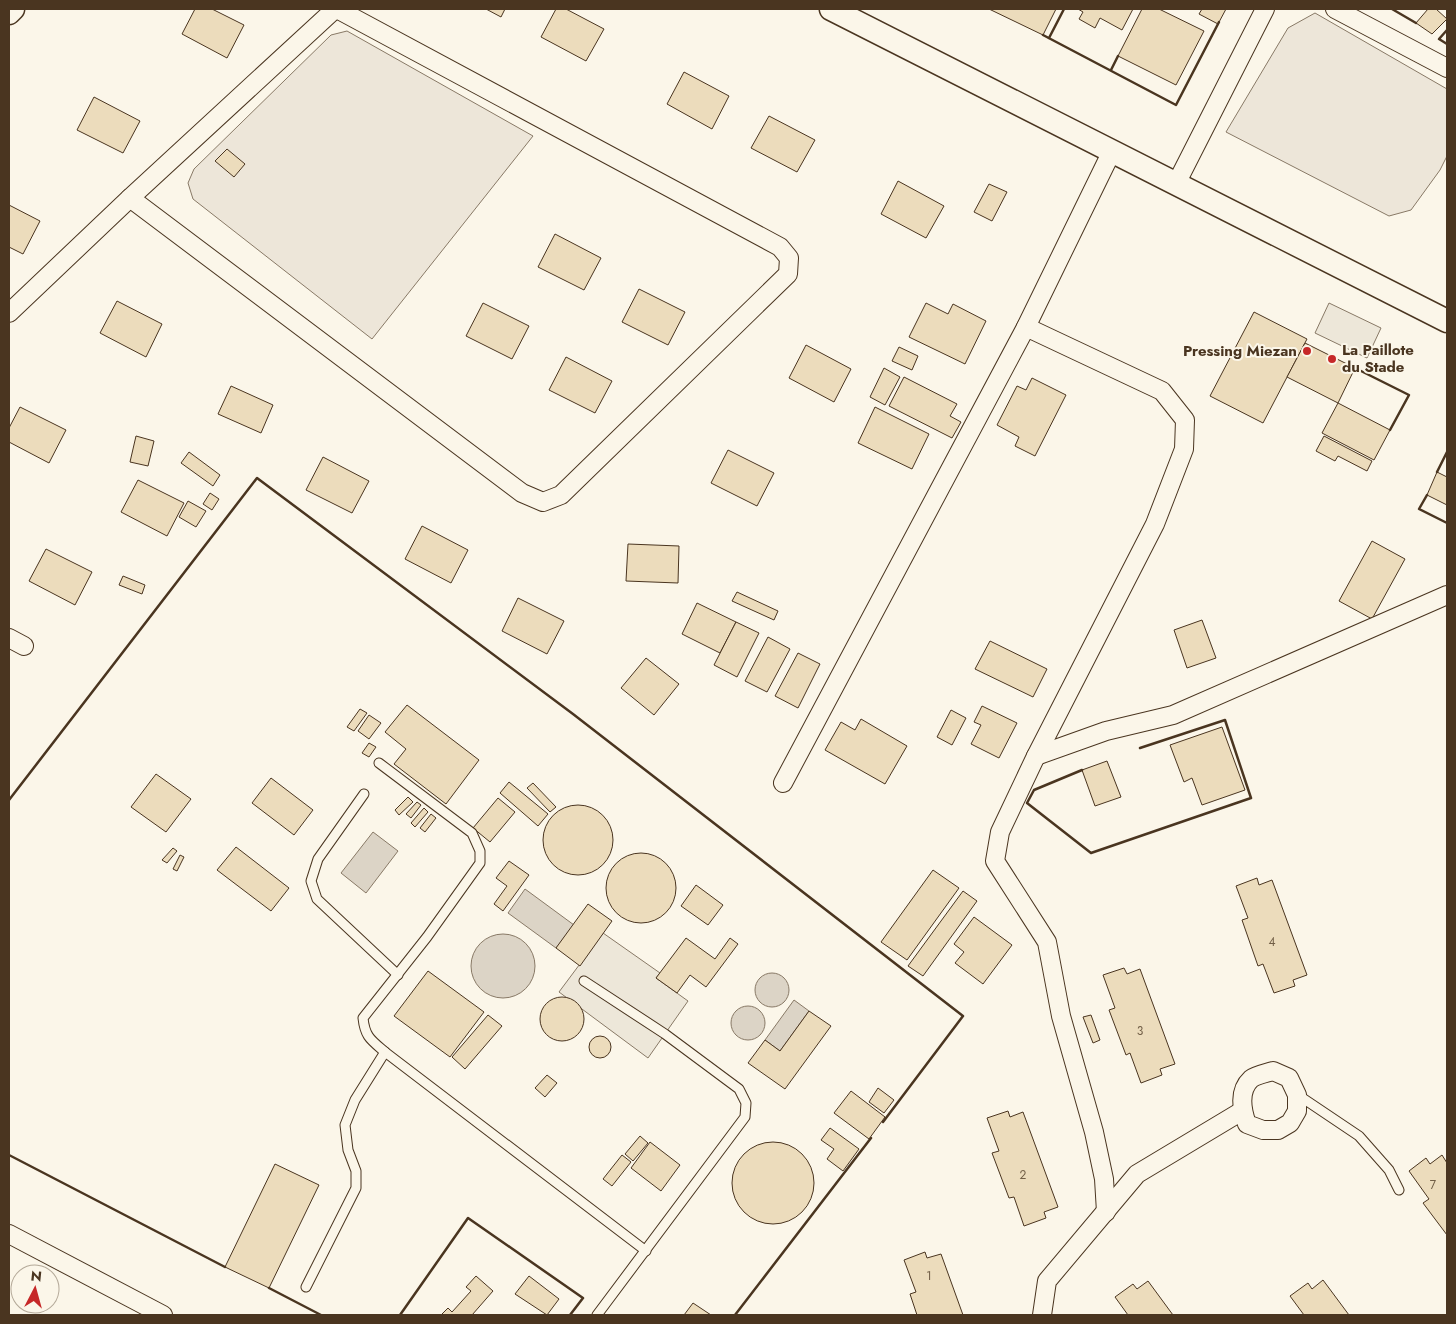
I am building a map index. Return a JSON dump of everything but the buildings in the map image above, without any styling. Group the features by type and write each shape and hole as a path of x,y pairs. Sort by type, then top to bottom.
{"street":[{"path":"9,13 13,9"},
{"path":"9,313 130,198 336,9 780,248 789,258 788,274 562,495 543,502 522,493 130,198"},
{"path":"831,9 1447,321"},
{"path":"1176,184 1265,9"},
{"path":"1335,9 1447,68"},
{"path":"783,783 1026,327 1112,151"},
{"path":"1026,327 1162,391 1185,420 1184,449 1156,524 1036,756 1000,832 995,862 1047,942 1061,1016 1094,1132 1104,1179 1106,1212"},
{"path":"1036,756 1106,731 1174,715 1447,595"},
{"path":"1274,1071 1289,1078 1297,1095 1297,1111 1290,1123 1278,1130 1263,1130 1247,1124 1242,1111 1243,1093 1252,1078 1274,1071"},
{"path":"1042,1315 1047,1282 1138,1174 1242,1111"},
{"path":"9,1234 161,1315"}],"lane":[{"path":"379,763 472,833 480,851 480,863 398,975 363,1018 364,1031 385,1052 646,1251"},
{"path":"364,794 318,859 311,881 317,900 398,975"},
{"path":"584,980 665,1034 739,1090 746,1103 745,1117 597,1315"},
{"path":"306,1287 356,1188 356,1171 348,1150 345,1125 355,1100 385,1052"},
{"path":"1297,1095 1359,1136 1389,1170 1399,1190"}],"shaded area":[{"path":"1315,13 1447,89 1447,156 1440,170 1411,210 1389,216 1226,132 1288,28"},
{"path":"347,31 533,136 372,339 193,199 188,183 194,169 331,35"},
{"path":"1329,303 1381,328 1367,358 1315,333"},
{"path":"373,832 398,851 366,893 341,873"},
{"path":"525,889 574,925 556,948 508,913"},
{"path":"603,933 660,973 656,978 688,1001 648,1058 559,992"},
{"path":"497,934 509,934 526,943 533,954 535,966 533,978 526,989 509,998 497,998 485,993 476,984 471,972 471,960 476,948 485,939"},
{"path":"772,973 784,978 789,990 784,1002 772,1007 760,1002 755,990 760,978"},
{"path":"794,1000 809,1011 780,1051 765,1040"},
{"path":"748,1006 760,1011 765,1023 760,1035 748,1040 736,1035 731,1023 736,1011"}],"wall":[{"path":"1049,38 1064,9"},
{"path":"1392,9 1416,23"},
{"path":"1043,35 1176,105 1219,22"},
{"path":"1447,30 1439,39 1447,44"},
{"path":"1111,70 1118,56"},
{"path":"1355,368 1409,395 1390,430"},
{"path":"1437,472 1447,452"},
{"path":"9,800 257,478 573,714 963,1016 883,1122"},
{"path":"1427,495 1419,509 1447,523"},
{"path":"1082,770 1034,790 1027,803 1091,853 1251,798 1225,720 1140,748"},
{"path":"735,1315 871,1138"},
{"path":"9,1155 225,1267"},
{"path":"400,1315 468,1218 583,1298 570,1315"},
{"path":"269,1288 321,1315"}],"place":[{"name":"Pressing Miezan","path":"1307,351"},
{"name":"La Paillote du Stade","path":"1332,359"}]}
